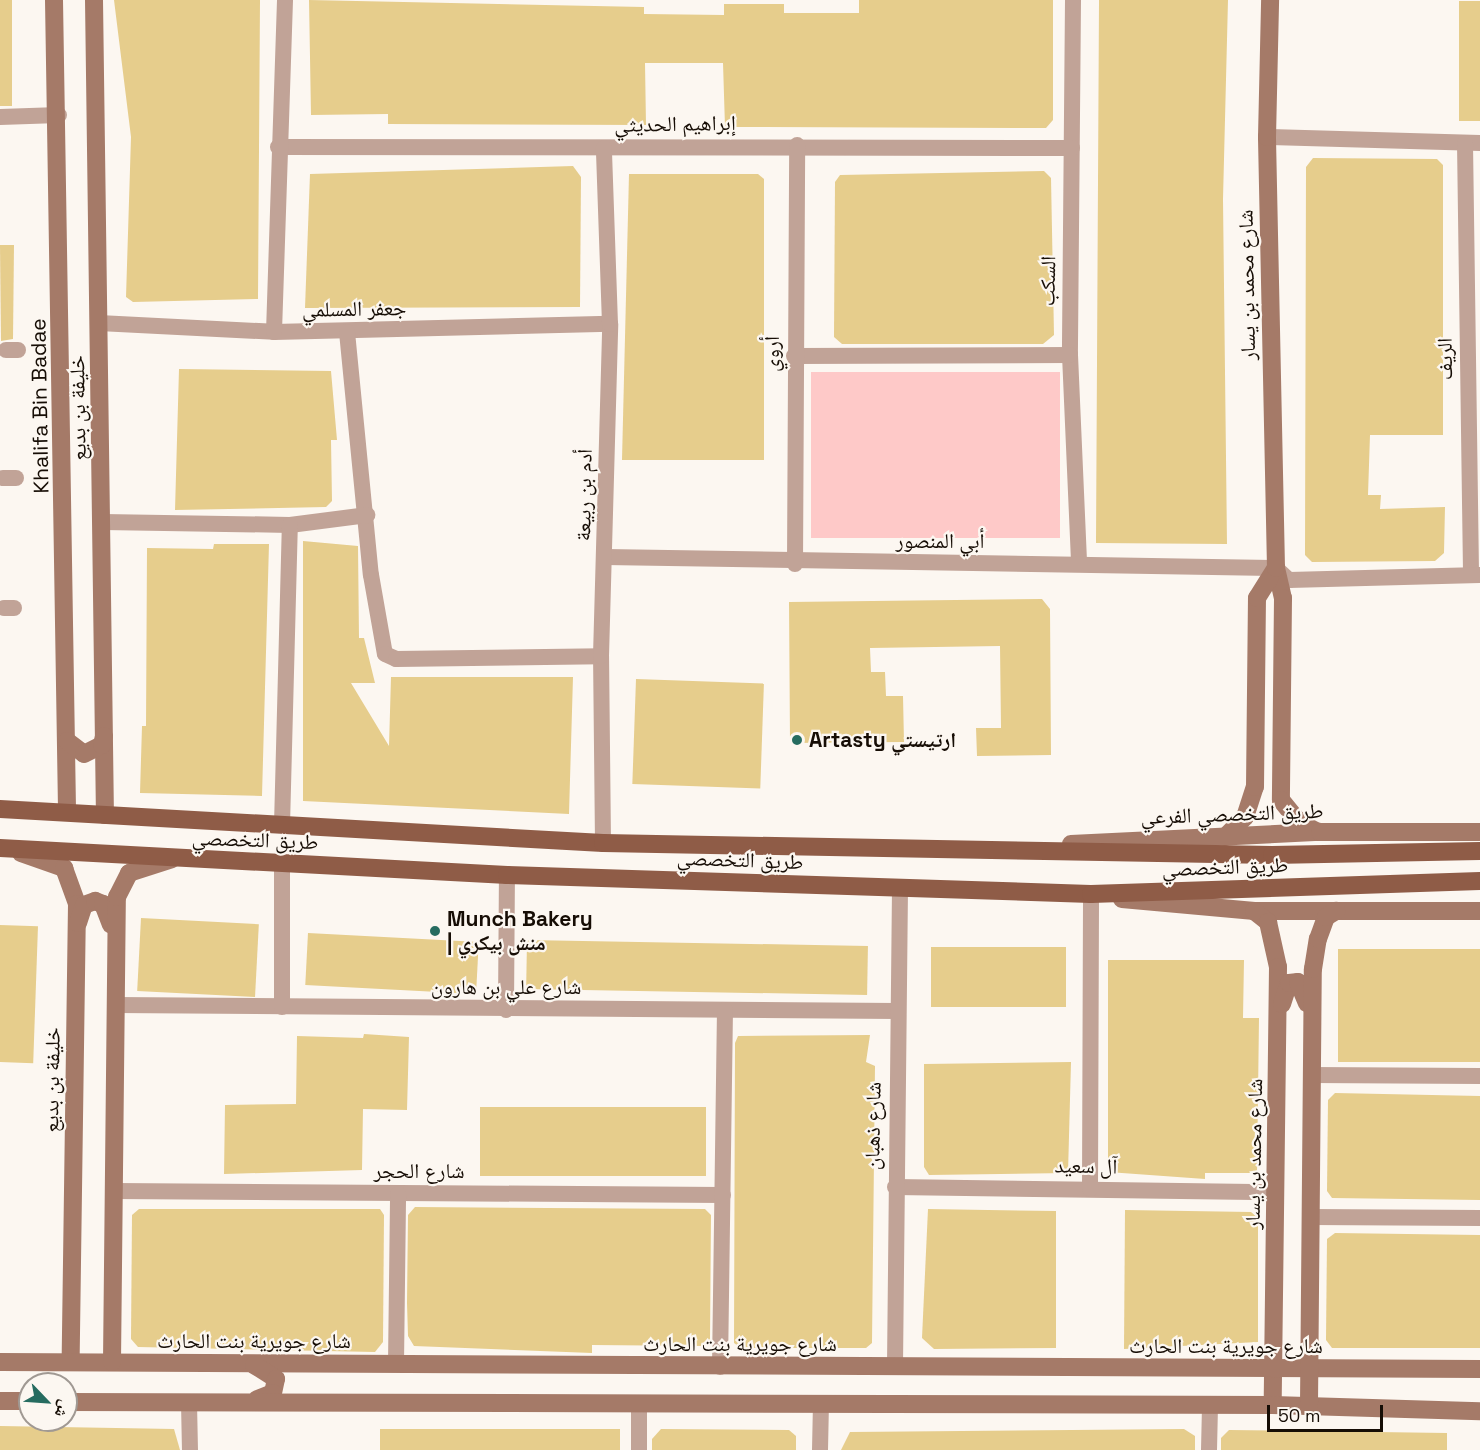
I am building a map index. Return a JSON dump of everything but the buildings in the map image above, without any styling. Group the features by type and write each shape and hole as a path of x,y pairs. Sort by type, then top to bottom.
{"main road":[{"name":"طريق التخصصي","path":"0,808 603,843 1272,855 1480,850"},
{"name":"طريق التخصصي","path":"1,848 172,859 507,875 1091,894 1480,881"}],"street":[{"name":"Khalifa Bin Badae","path":"54,0 59,115 67,811"},
{"name":"خليفة بن بديع","path":"94,0 103,522 105,815"},
{"path":"274,332 278,147 285,0"},
{"name":"السكب","path":"1073,0 1070,355 1079,563"},
{"name":"شارع محمد بن يسار","path":"1270,0 1267,137 1276,568 1283,598 1281,800 1299,822 1320,832"},
{"path":"0,117 59,115"},
{"path":"1267,137 1472,143"},
{"name":"الريف","path":"1472,143 1475,575"},
{"name":"إبراهيم الحديثي","path":"278,147 604,148 797,145 1072,148"},
{"name":"أروي","path":"795,564 794,356 797,145"},
{"name":"أدم بن ربيعة","path":"603,843 601,656 610,324 604,148"},
{"name":"جعفر المسلمي","path":"99,323 274,332 610,324"},
{"path":"347,332 385,654 396,659 601,656"},
{"path":"794,356 1070,355"},
{"path":"103,522 290,525 367,515"},
{"path":"282,825 290,525"},
{"name":"أبي المنصور","path":"605,557 795,564 1079,563 1276,568"},
{"path":"1225,837 1245,817 1255,787 1257,598 1276,568 1289,580 1475,575"},
{"path":"67,741 84,754 102,745 104,736"},
{"name":"طريق التخصصي الفرعي","path":"986,850 1320,832 1480,832"},
{"name":"خليفة بن بديع","path":"1,848 64,868 75,892 77,947 71,1361"},
{"path":"113,945 120,884 129,873 172,859"},
{"path":"282,863 282,1007"},
{"path":"506,1010 507,875"},
{"name":"شارع ذهبان","path":"895,1366 895,1187 900,887"},
{"path":"1090,1189 1091,894 1254,911 1480,911"},
{"path":"77,947 84,905 95,901 110,917 113,945 115,1005 112,1362"},
{"name":"شارع محمد بن يسار","path":"1254,911 1268,922 1275,943 1278,1047 1273,1405"},
{"path":"1310,1406 1311,1047 1318,939 1326,917 1336,911"},
{"path":"1278,1047 1283,998 1289,983 1298,982 1306,993 1311,1047"},
{"name":"شارع علي بن هارون","path":"115,1005 506,1010 897,1011"},
{"path":"720,1367 725,1010"},
{"path":"1311,1074 1480,1076"},
{"name":"آل سعيد","path":"895,1187 1275,1192"},
{"name":"شارع الحجر","path":"114,1191 723,1195"},
{"path":"396,1364 398,1194"},
{"path":"1310,1217 1480,1218"},
{"path":"1274,1323 1279,1350 1290,1363 1305,1353 1310,1322"},
{"name":"شارع جويرية بنت الحارث","path":"0,1362 1480,1369"},
{"path":"251,1401 276,1386 274,1375 252,1364"},
{"path":"305,1400 285,1393 282,1385 290,1371 308,1364"},
{"path":"1376,1369 1324,1376 1319,1391 1325,1402 1377,1408"},
{"path":"78,1402 189,1403 305,1400 1273,1405 1480,1411"},
{"path":"0,1401 18,1401"},
{"path":"189,1403 190,1450"},
{"path":"639,1403 639,1450"},
{"path":"820,1403 820,1450"},
{"path":"1209,1450 1210,1406"}],"shaded area":[{"path":"811,372 1060,372 1060,538 811,538"}],"place":[{"name":"Artasty ارتيستي","path":"797,740"},
{"name":"Munch Bakery | منش بيكري","path":"435,931"}]}
